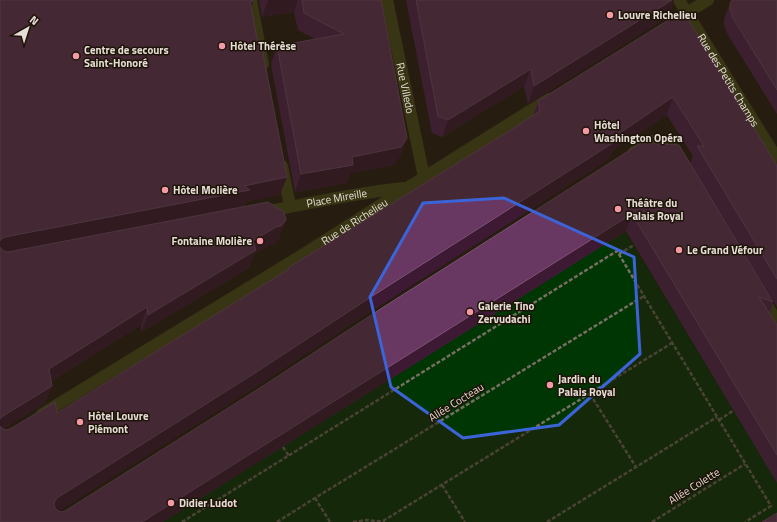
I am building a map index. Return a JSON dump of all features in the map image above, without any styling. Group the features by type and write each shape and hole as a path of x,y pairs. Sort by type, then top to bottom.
{"street":[{"path":"251,0 265,77"},
{"name":"Rue Villedo","path":"387,0 424,177"},
{"name":"Rue des Petits Champs","path":"679,0 777,159"},
{"path":"664,27 708,0"},
{"name":"Rue de Richelieu","path":"33,420 311,249 556,95"},
{"path":"624,158 651,141 662,141 670,144 685,169"},
{"path":"280,153 290,206"},
{"name":"Place Mireille","path":"256,213 376,191 406,188"},
{"path":"756,288 777,322"}],"path":[{"path":"619,254 634,245"},
{"path":"182,522 617,251 771,506 745,522"},
{"name":"Allée Cocteau","path":"277,522 644,296"},
{"path":"354,522 367,520 384,522 672,343"},
{"path":"590,394 636,467"},
{"path":"719,420 734,410"},
{"path":"547,522 717,417"},
{"path":"283,447 289,456"},
{"name":"Allée Colette","path":"652,522 745,464"},
{"path":"442,485 465,522"},
{"path":"315,498 330,522"}],"highlighted area":[{"path":"504,198 634,257 640,354 559,425 463,438 391,387 370,297 423,203"}],"green space":[{"name":"Jardin du Palais Royal","path":"625,231 777,483 777,522 163,522"}],"building":[{"path":"0,0 253,0 250,2 259,49 262,48 287,177 244,186 250,190 5,237 0,241"},
{"path":"302,0 381,0 407,138 401,147 352,157 353,165 301,174 277,46 344,34 304,13"},
{"path":"416,0 672,0 534,86 531,69 448,120 438,116"},
{"path":"732,0 777,0 777,90 733,18 730,9"},
{"path":"683,11 777,166 777,279 697,146 704,146 673,97 608,141 616,141 374,295 255,373 57,498 54,504 58,511 65,511 263,386 382,308 641,143 679,145 773,302 759,297 777,325 777,455 632,214 142,522 0,522 0,426 6,430 10,429 55,402 57,413 514,128 540,111 538,101"},
{"path":"268,202 284,212 286,220 281,226 276,227 253,241 256,250 148,315 147,307 49,369 52,386 0,419 0,247 4,251 8,252"},
{"path":"777,513 777,522 762,522"}],"place":[{"name":"Louvre Richelieu","path":"610,15"},
{"name":"Hôtel Thérèse","path":"222,46"},
{"name":"Centre de secours Saint-Honoré","path":"76,56"},
{"name":"Hôtel Washington Opéra","path":"586,131"},
{"name":"Hôtel Molière","path":"165,190"},
{"name":"Théâtre du Palais Royal","path":"618,209"},
{"name":"Fontaine Molière","path":"260,241"},
{"name":"Le Grand Véfour","path":"679,250"},
{"name":"Galerie Tino Zervudachi","path":"470,312"},
{"name":"Jardin du Palais Royal","path":"550,385"},
{"name":"Hôtel Louvre Piémont","path":"80,422"},
{"name":"Didier Ludot","path":"171,503"}]}
